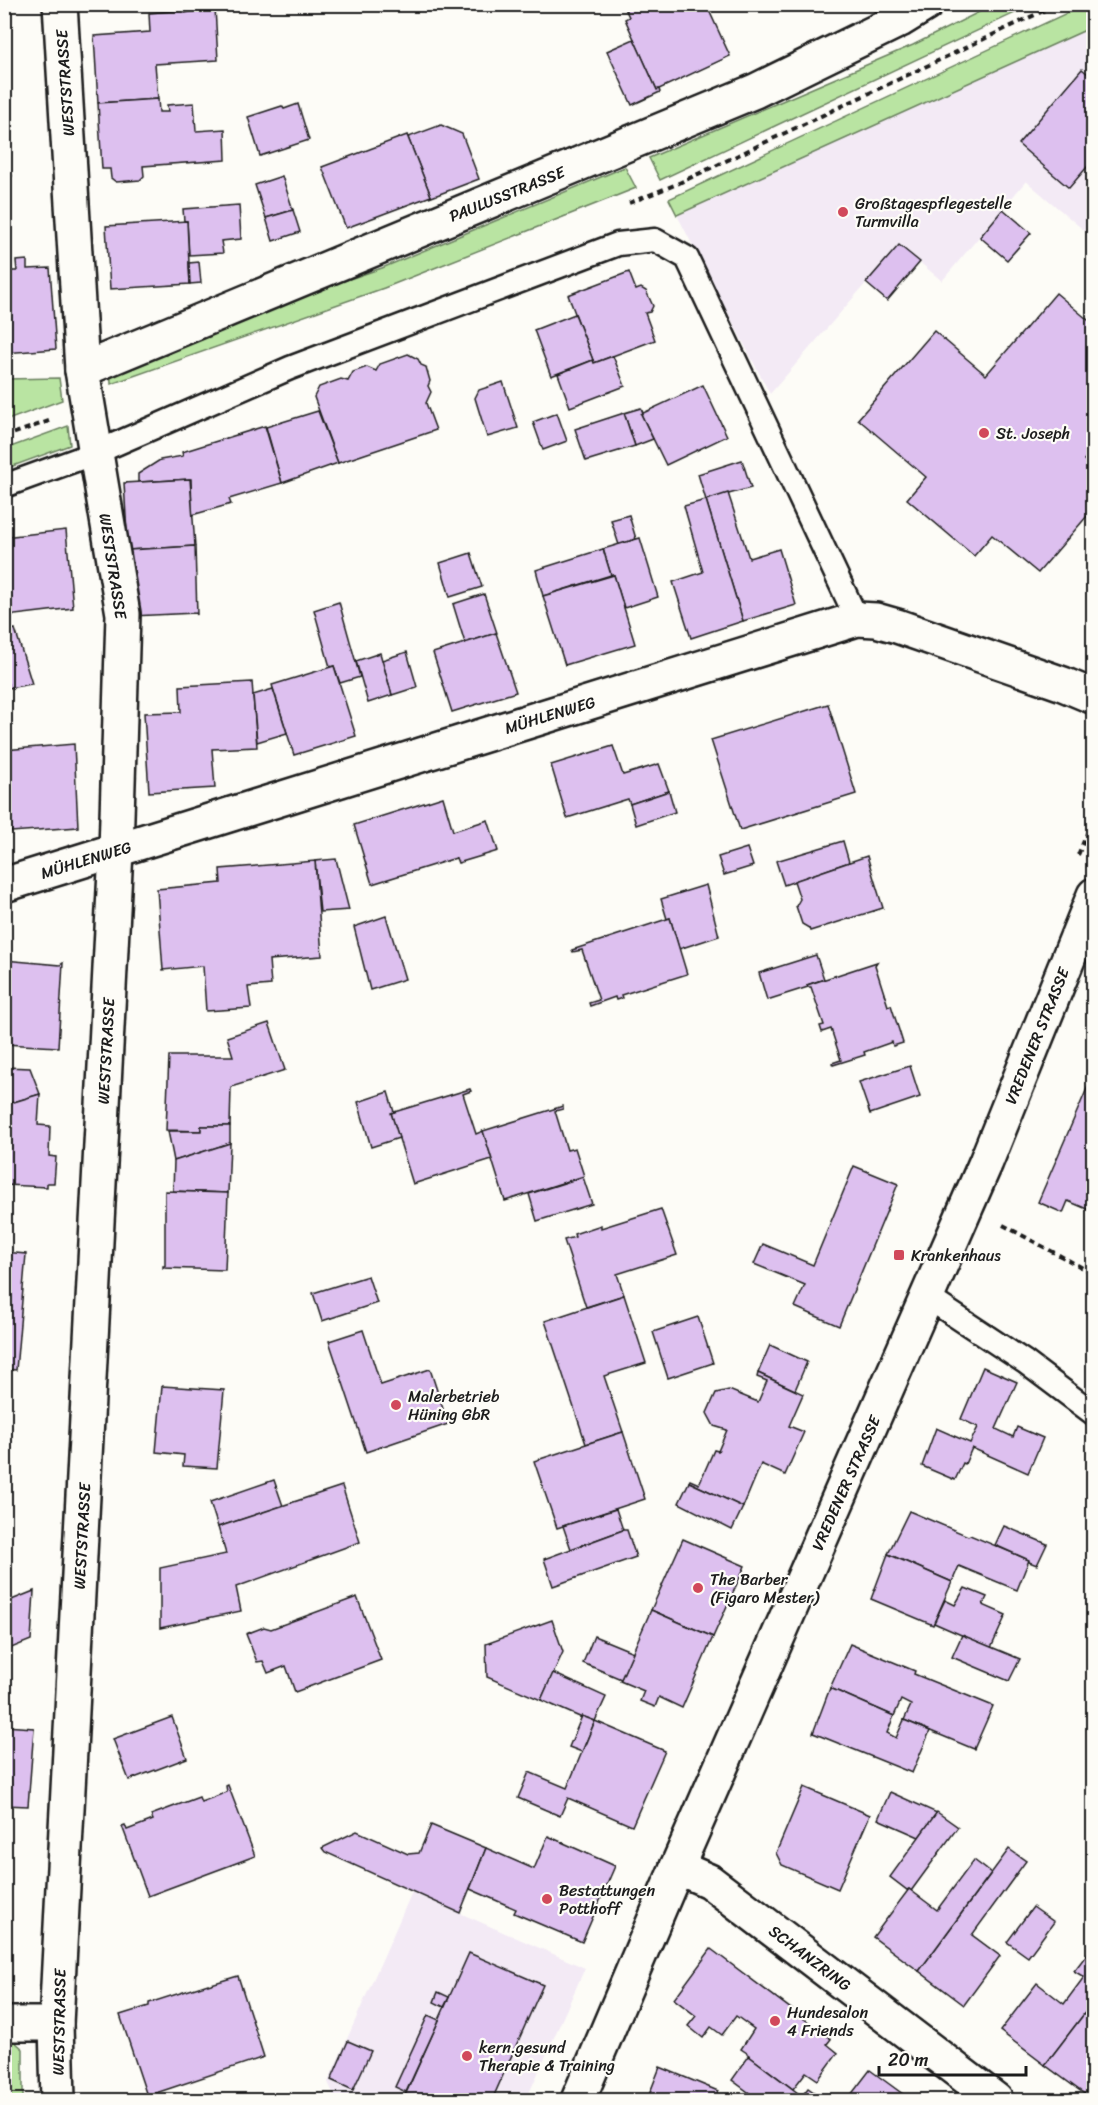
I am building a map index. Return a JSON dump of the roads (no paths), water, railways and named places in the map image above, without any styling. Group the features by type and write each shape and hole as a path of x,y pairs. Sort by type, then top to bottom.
{"street":[{"name":"WESTSTRASSE","path":"58,2100 56,2024 116,851 123,614 82,370 60,4"},
{"name":"PAULUSSTRASSE","path":"82,370 755,91 906,10"},
{"name":"MÜHLENWEG","path":"4,885 856,619 876,620 897,626 1094,697"},
{"name":"VREDENER STRASSE","path":"578,2100 677,1867 986,1162 1094,895"},
{"name":"SCHANZRING","path":"677,1867 709,1881 996,2100"},
{"path":"4,2024 56,2024"}],"lane":[{"path":"4,486 95,453 290,368 618,244 655,240 687,258 856,619"},
{"path":"927,1297 1025,1362 1094,1414"}],"place":[{"name":"Großtagespflegestelle Turmvilla","path":"843,212"},
{"name":"St. Joseph","path":"984,433"},
{"name":"Krankenhaus","path":"899,1255"},
{"name":"Malerbetrieb Hüning GbR","path":"396,1405"},
{"name":"The Barber (Figaro Mester)","path":"698,1588"},
{"name":"Bestattungen Potthoff","path":"547,1899"},
{"name":"Hundesalon 4 Friends","path":"775,2021"},
{"name":"kern.gesund Therapie & Training","path":"467,2056"}]}
